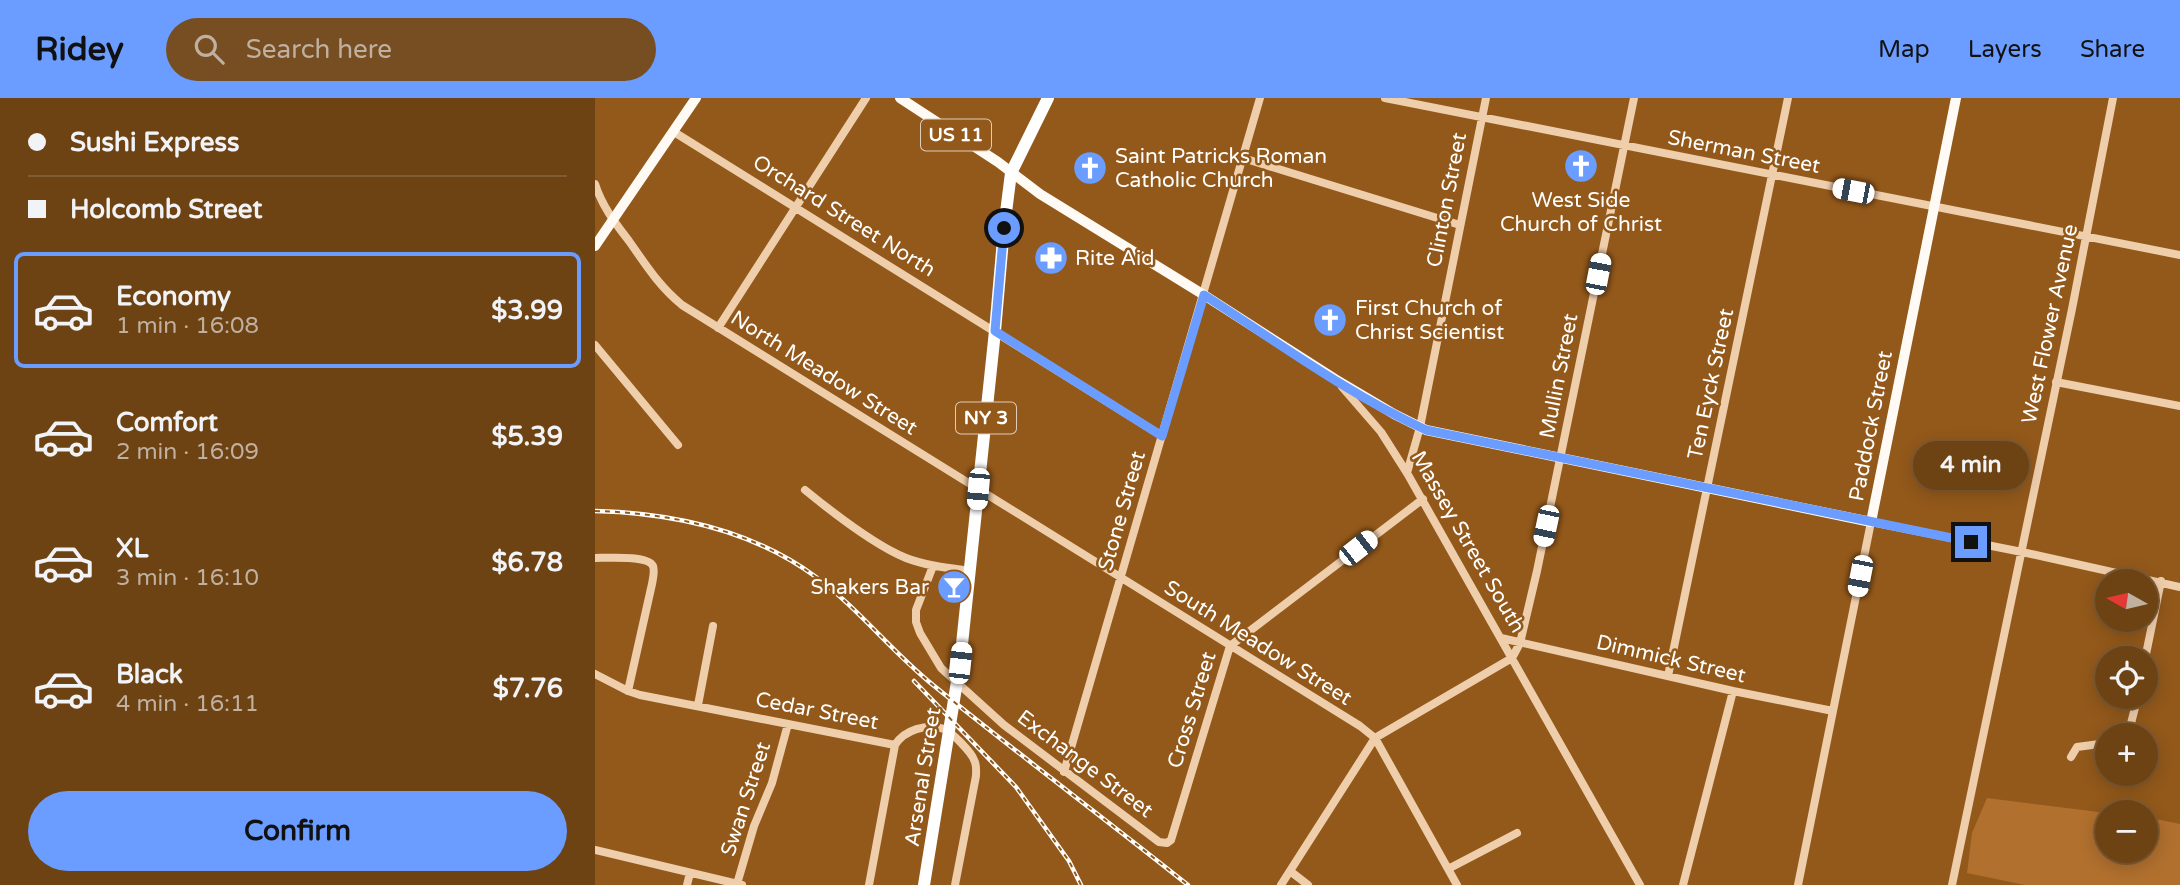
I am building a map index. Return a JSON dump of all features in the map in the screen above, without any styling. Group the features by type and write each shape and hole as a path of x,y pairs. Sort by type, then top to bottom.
{"highway":[{"name":"Arsenal Street","path":"924,885 960,663 1011,173 1048,98"}],"main road":[{"path":"595,246 696,98"},
{"name":"US 11","path":"900,98 1011,173"},
{"name":"Paddock Street","path":"1871,522 1956,98"},
{"name":"Massey Street South","path":"1011,173 1040,194 1335,379"},
{"name":"US 11","path":"1335,379 1420,427 1560,459 1871,522"}],"street":[{"path":"718,328 866,98"},
{"name":"Stone Street","path":"1063,772 1260,98"},
{"name":"Sherman Street","path":"1385,98 2180,255"},
{"name":"Clinton Street","path":"1407,473 1420,427 1486,98"},
{"name":"Mullin Street","path":"1512,657 1520,643 1634,98"},
{"name":"Ten Eyck Street","path":"1668,676 1788,98"},
{"name":"West Flower Avenue","path":"1952,885 2087,236 2113,98"},
{"name":"Orchard Street North","path":"674,132 1162,436"},
{"path":"1243,158 1460,225"},
{"name":"North Meadow Street","path":"595,184 612,221 656,281 682,305 978,489"},
{"path":"595,345 678,445"},
{"name":"Massey Street South","path":"1335,379 1381,432 1423,499 1640,885"},
{"path":"2056,382 2180,406"},
{"name":"South Meadow Street","path":"978,489 1360,726 1375,738 1457,885"},
{"path":"804,490 895,553 933,566 971,571"},
{"name":"Cross Street","path":"1179,814 1230,646 1423,499"},
{"path":"1871,522 2180,587"},
{"name":"Paddock Street","path":"1798,885 1871,522"},
{"path":"595,558 642,559 650,562 653,567 652,584 628,691"},
{"name":"Exchange Street","path":"933,566 916,610 916,622 933,658 961,687 996,719 1063,772 1159,842 1167,843 1171,840 1179,814"},
{"path":"2148,646 2161,581"},
{"path":"698,705 713,625"},
{"name":"Dimmick Street","path":"1501,638 1833,711"},
{"path":"1281,885 1375,738 1512,657"},
{"name":"Cedar Street","path":"595,674 628,691 895,745 869,885"},
{"path":"1683,885 1733,691"},
{"name":"Swan Street","path":"739,884 754,826 772,783 788,724"},
{"path":"895,745 901,736 913,729 945,729 970,752 975,761 976,776 955,885"},
{"path":"2071,757 2077,747 2095,745"},
{"path":"1448,869 1517,834"},
{"path":"595,850 739,884"},
{"path":"1290,871 1308,885"},
{"path":"687,885 690,873"}],"shaded area":[{"path":"1987,798 2095,812 2095,863 2158,863 2158,819 2180,824 2180,885 2025,885 1967,873 1972,833"}],"railway":[{"path":"595,511 682,520 710,527 765,547 791,561 831,589 933,685 1188,885"},
{"path":"914,681 1016,787 1069,861 1081,885"}],"place":[{"name":"West Side Church of Christ","path":"1581,166"},
{"name":"Saint Patricks Roman Catholic Church","path":"1090,168"},
{"name":"Rite Aid","path":"1051,258"},
{"name":"First Church of Christ Scientist","path":"1330,320"},
{"name":"Shakers Bar","path":"954,587"}],"route":[{"path":"1004,228 995,331 1162,436 1204,295 1335,379 1426,430 1971,542"}]}
